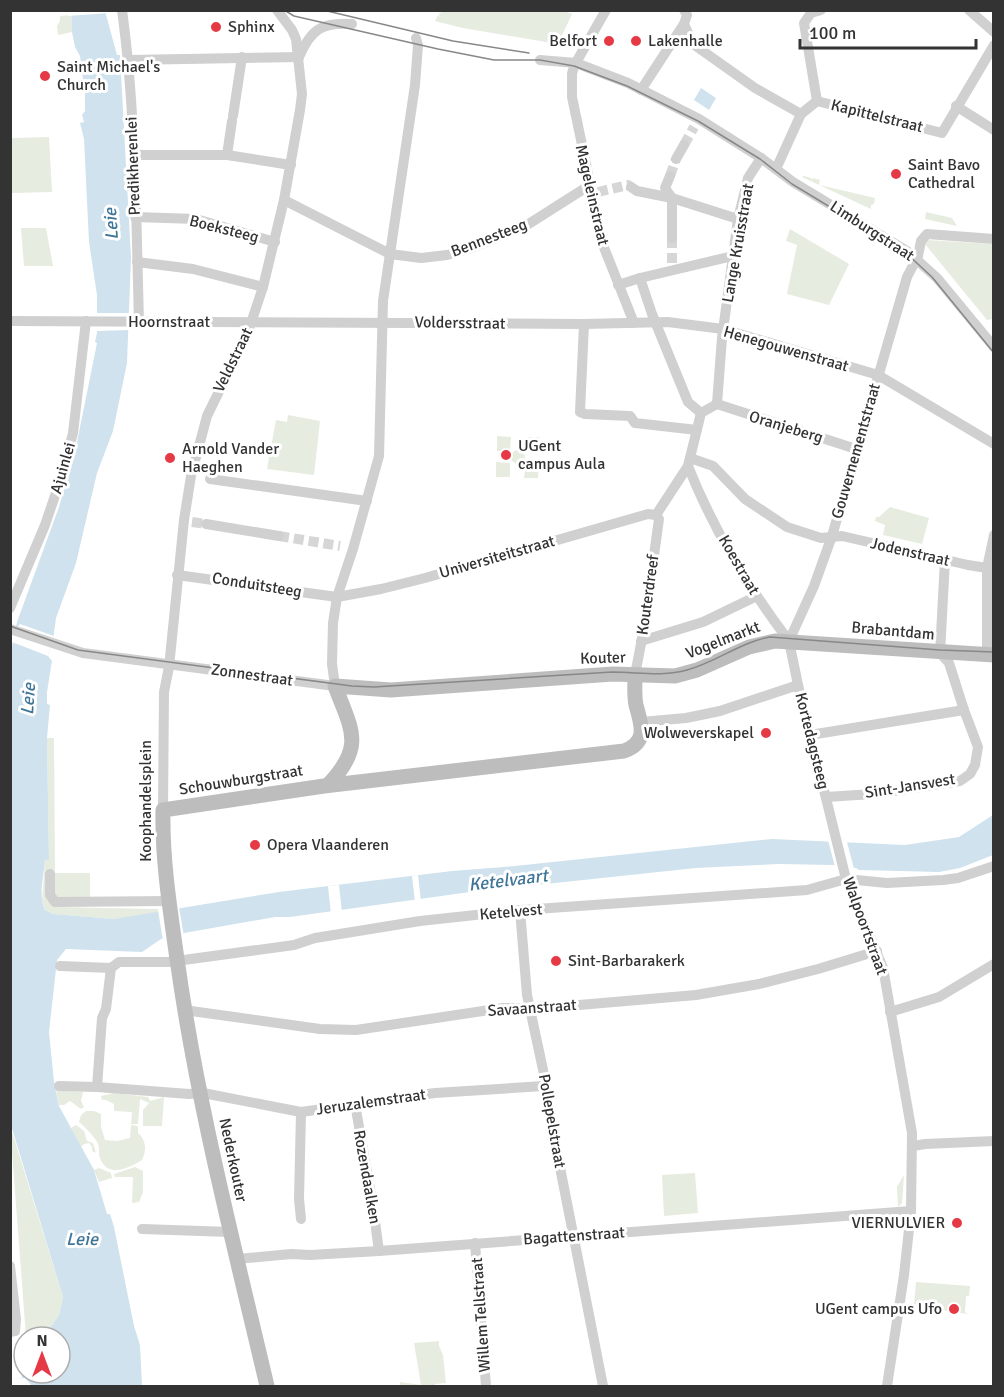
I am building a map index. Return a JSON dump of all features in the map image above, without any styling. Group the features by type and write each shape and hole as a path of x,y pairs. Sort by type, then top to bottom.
{"street":[{"name":"Predikherenlei","path":"122,10 128,60 133,155 137,262 134,322"},
{"name":"Veldstraat","path":"169,664 177,575 200,478 207,416 252,322 275,242 291,165 302,94 299,57 292,30 277,10"},
{"path":"576,63 606,10"},
{"path":"776,169 801,114 817,101 804,23 811,13 820,10"},
{"path":"969,10 993,32"},
{"path":"685,18 693,44 755,88 801,114"},
{"path":"641,90 685,18"},
{"path":"128,60 299,57 308,38 315,31 330,24 352,24"},
{"path":"326,785 345,766 352,749 351,729 343,702 335,688 332,664 333,623 337,597 377,468 380,446 382,322 415,85 418,45 416,38"},
{"name":"Kapittelstraat","path":"817,101 942,133 993,45"},
{"path":"227,155 242,57"},
{"name":"Limburgstraat","path":"540,60 576,63 641,90 761,158 793,182 898,245 916,259 937,279 993,347"},
{"name":"Mageleinstraat","path":"576,63 572,74 572,97 603,245 634,323"},
{"path":"956,106 993,130"},
{"path":"676,159 684,145"},
{"path":"133,155 227,155 291,165"},
{"name":"Lange Kruisstraat","path":"717,404 723,329 738,219 748,178 761,158"},
{"path":"670,176 665,188 672,198 672,238"},
{"path":"631,187 637,191 672,198 738,219"},
{"name":"Bennesteeg","path":"284,200 390,254 421,258 447,255 472,248 527,225 593,190"},
{"name":"Boeksteeg","path":"135,217 196,219 275,242"},
{"name":"Gouvernementstraat","path":"789,640 814,586 832,536 907,277 916,259 921,241 927,234 993,240"},
{"path":"618,285 672,269 733,256"},
{"path":"137,262 193,268 263,287"},
{"path":"640,278 662,323 688,402 701,412"},
{"name":"Hoornstraat","path":"10,321 252,322"},
{"name":"Ajuinlei","path":"10,608 45,525 61,478 73,433 92,322"},
{"name":"Voldersstraat","path":"252,322 662,323"},
{"name":"Henegouwenstraat","path":"662,323 723,329 878,375 993,444"},
{"path":"584,324 580,412 630,416 634,423 697,430"},
{"path":"701,412 717,404"},
{"name":"Oranjeberg","path":"717,404 856,449"},
{"path":"656,515 689,462 701,412"},
{"name":"Jodenstraat","path":"689,462 713,466 745,499 778,522 821,538 842,536 987,568"},
{"name":"Koestraat","path":"689,462 696,486 732,556 789,640"},
{"path":"200,478 367,501"},
{"name":"Universiteitstraat","path":"337,597 425,578 598,527 648,514 656,515"},
{"name":"Kouterdreef","path":"634,675 659,519 656,515"},
{"path":"206,524 279,536"},
{"path":"990,655 987,568 993,535"},
{"path":"340,546 353,549"},
{"path":"940,653 945,560"},
{"name":"Conduitsteeg","path":"177,575 337,597"},
{"path":"641,641 703,622 757,596"},
{"path":"12,629 83,653 169,664"},
{"name":"Brabantdam","path":"789,640 990,655"},
{"name":"Vogelmarkt","path":"634,675 663,677 686,674 759,644 789,640"},
{"name":"Kortedagsteeg","path":"789,640 810,735 838,842"},
{"name":"Sint-Jansvest","path":"826,797 873,794 960,781 970,774 978,756 975,736 949,663 940,653"},
{"name":"Zonnestraat","path":"169,664 335,688"},
{"name":"Koophandelsplein","path":"169,664 164,692 163,852 174,939"},
{"name":"Kouter","path":"335,688 391,690 612,674 634,675 636,706 641,722"},
{"path":"326,785 624,751 640,739 641,722 686,718 720,711 798,685"},
{"path":"810,735 964,710"},
{"name":"Schouwburgstraat","path":"163,810 326,785"},
{"name":"Walpoortstraat","path":"838,842 846,879 883,968 913,1146 911,1212 887,1386"},
{"path":"846,879 887,883 935,881 958,878 993,866"},
{"path":"50,874 50,895 55,902 169,905"},
{"name":"Ketelvest","path":"60,966 111,968 119,962 177,960 294,945 315,938 420,921 520,910 807,890 846,879"},
{"name":"Pollepelstraat","path":"520,910 527,995 603,1386"},
{"name":"Nederkouter","path":"174,939 183,1010 200,1093 267,1386"},
{"name":"Savaanstraat","path":"183,1010 335,1030 356,1030 503,1008 544,1008 678,997 732,989 818,969 877,951"},
{"path":"890,1012 939,997 993,964"},
{"path":"97,1087 102,1018 106,1009 111,968"},
{"name":"Jeruzalemstraat","path":"59,1086 200,1093 301,1112 435,1093 544,1086"},
{"name":"Rozendaalken","path":"355,1104 379,1251"},
{"path":"301,1112 299,1199 301,1219"},
{"path":"913,1146 993,1141"},
{"name":"Bagattenstraat","path":"237,1259 291,1254 379,1251 911,1212"},
{"path":"142,1229 230,1232"},
{"name":"Willem Tellstraat","path":"475,1243 486,1386"},
{"path":"10,1266 16,1319 14,1325"}],"shaded area":[{"path":"562,10 572,14 558,44 435,21 438,15 440,17 439,13 447,11"},
{"path":"71,15 72,32 58,35 57,26 60,16"},
{"path":"49,137 52,192 11,193 11,138"},
{"path":"802,177 812,180 813,178 820,180 819,185"},
{"path":"820,185 875,198 874,204 871,205 871,209"},
{"path":"926,212 952,218 957,226 925,219"},
{"path":"21,228 46,228 53,266 24,266"},
{"path":"790,229 849,264 829,305 787,294 797,245 786,241"},
{"path":"927,240 993,244 993,319 987,320 925,244"},
{"path":"288,415 320,421 314,475 267,469 276,420 287,422"},
{"path":"497,436 511,437 510,451 497,451"},
{"path":"525,437 539,437 539,452 525,450"},
{"path":"515,450 521,450 525,457 521,464 515,464 511,460 511,454"},
{"path":"496,462 510,463 510,477 496,477"},
{"path":"526,463 539,463 538,478 524,478"},
{"path":"890,507 929,518 922,544 883,535 885,525 875,521 876,517"},
{"path":"47,738 54,738 55,873 90,873 90,899 58,900 58,907 158,909 159,913 114,919 53,914 45,910 42,901 45,860 49,859"},
{"path":"56,1090 83,1092 81,1101 84,1107 81,1109 70,1101 59,1105"},
{"path":"114,1093 148,1097 150,1101 164,1097 162,1126 143,1126 143,1110 149,1103 140,1099 138,1124 131,1124 132,1112 114,1111 114,1104 102,1100 101,1096"},
{"path":"86,1111 101,1114 101,1127 105,1140 117,1141 130,1138 131,1125 138,1126 138,1133 145,1145 142,1160 119,1170 108,1168 99,1156 97,1142 79,1122 81,1115"},
{"path":"10,1125 63,1297 59,1315 52,1325 25,1325"},
{"path":"76,1125 84,1131 87,1141 93,1143 96,1153 92,1151 89,1143 81,1147 71,1128"},
{"path":"135,1167 143,1171 143,1192 139,1202 132,1203 133,1177 115,1177 114,1174"},
{"path":"99,1168 111,1173 112,1178 99,1182 94,1170"},
{"path":"695,1173 698,1213 664,1216 662,1175"},
{"path":"904,1175 902,1203 898,1207 897,1187"},
{"path":"916,1282 970,1286 969,1296 966,1296 965,1312 968,1314 914,1306"},
{"path":"439,1341 446,1383 435,1384 435,1386 400,1386 400,1382 421,1385 414,1343"}],"water":[{"name":"Leie","path":"71,11 105,11 117,55 120,55 131,258 127,363 113,431 97,473 76,563 56,618 48,656 52,661 47,692 47,704 50,705 47,738 49,860 45,860 42,886 45,910 53,914 114,919 279,892 452,871 772,839 905,845 959,837 993,815 993,855 960,868 939,872 859,870 833,865 779,864 696,868 470,892 290,917 275,917 161,939 142,952 66,949 57,960 49,1032 54,1082 59,1106 94,1170 107,1214 110,1214 114,1227 140,1345 142,1386 31,1385 72,1385 72,1325 52,1325 59,1315 63,1297 11,1125 11,651 17,622 59,507 75,452 97,343 95,342 97,295 89,242 84,139 80,123 84,122 82,115 85,111 85,95 80,56 75,47"},
{"path":"701,88 716,98 709,110 694,100"}],"pier":[{"path":"68,10 108,10 109,13 68,16"},
{"path":"97,313 129,313 128,330 97,331"},
{"path":"20,624 54,636 48,656 12,642 13,632"},
{"path":"828,840 847,842 854,869 835,867"},
{"path":"418,875 421,902 415,902 412,876"},
{"path":"339,885 342,913 331,914 328,886"},
{"path":"179,908 184,936 163,941 158,910"}],"tunnel":[{"path":"684,145 694,127"},
{"path":"670,176 676,159"},
{"path":"598,192 628,185 631,187"},
{"path":"672,238 672,266"},
{"path":"192,522 206,524"},
{"path":"279,536 340,546"}],"tram line":[{"path":"284,10 294,16 494,60 540,60 574,66 627,86 698,121 760,159 792,184 906,253 932,277 994,353"},
{"path":"323,10 453,41 529,53"},
{"path":"10,626 78,650 374,687 612,672 659,674 678,672 698,666 749,643 770,637 994,652"}],"place":[{"name":"Sphinx","path":"216,27"},
{"name":"Belfort","path":"609,41"},
{"name":"Lakenhalle","path":"636,41"},
{"name":"Saint Michael's Church","path":"45,76"},
{"name":"Saint Bavo Cathedral","path":"896,174"},
{"name":"UGent campus Aula","path":"506,455"},
{"name":"Arnold Vander Haeghen","path":"170,458"},
{"name":"Wolweverskapel","path":"766,733"},
{"name":"Opera Vlaanderen","path":"255,845"},
{"name":"Sint-Barbarakerk","path":"556,961"},
{"name":"VIERNULVIER","path":"957,1223"},
{"name":"UGent campus Ufo","path":"954,1309"}],"water label":[{"name":"Ketelvaart","path":"508,880"}]}
